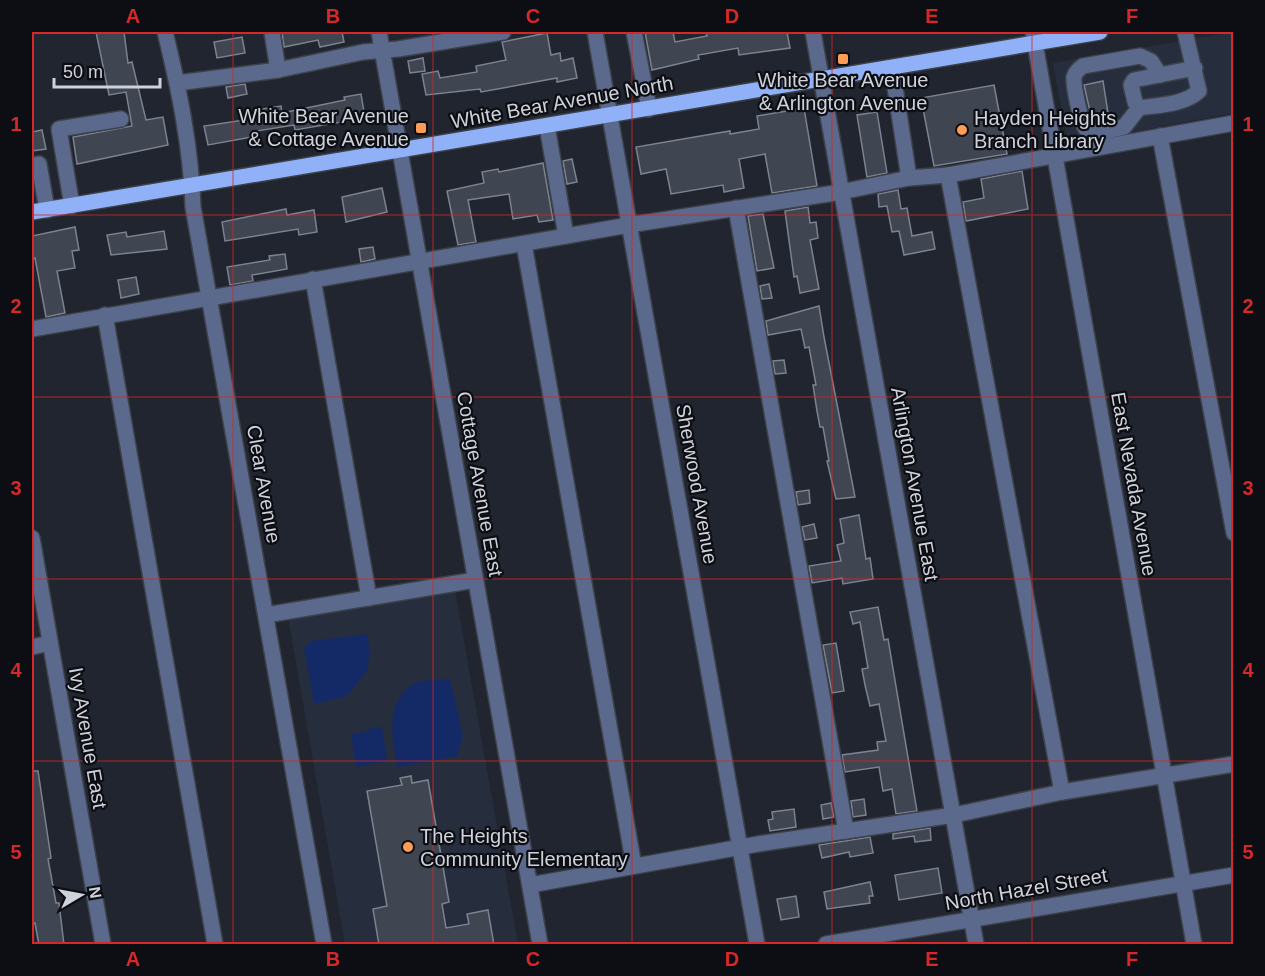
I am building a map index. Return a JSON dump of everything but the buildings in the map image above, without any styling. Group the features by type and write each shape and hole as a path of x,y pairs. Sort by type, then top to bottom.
{"main road":[{"name":"White Bear Avenue North","path":"39,211 892,68 1034,37 1100,32"}],"street":[{"name":"Clear Avenue","path":"165,32 177,82 192,185 193,207 208,296 324,945"},
{"path":"272,32 278,70"},
{"name":"Cottage Avenue East","path":"379,32 540,945"},
{"path":"177,82 278,70 382,50 503,32"},
{"name":"Sherwood Avenue","path":"595,32 758,945"},
{"path":"634,32 648,109"},
{"name":"Arlington Avenue East","path":"813,32 976,945"},
{"path":"1161,75 1151,61 1140,56 1083,66 1074,78 1081,119 1085,128 1093,132 1124,127 1139,108 1192,97 1199,91 1185,32"},
{"name":"East Nevada Avenue","path":"1034,37 1194,945"},
{"path":"892,68 909,178"},
{"path":"1139,108 1135,102 1131,84 1134,80 1195,68"},
{"path":"72,206 59,129 121,118"},
{"path":"32,329 208,296 629,225 841,192 909,178 948,175 1233,123"},
{"path":"547,126 566,237"},
{"path":"1160,136 1233,533"},
{"path":"32,166 39,164 39,211"},
{"path":"948,175 1062,792"},
{"path":"736,208 846,831"},
{"path":"524,244 634,866"},
{"path":"313,279 369,598"},
{"path":"105,315 215,945"},
{"name":"Ivy Avenue East","path":"32,538 103,945"},
{"path":"266,615 476,580"},
{"path":"32,647 50,644"},
{"path":"530,885 741,847 954,815 1062,792 1233,764"},
{"name":"North Hazel Street","path":"826,945 1233,875"}],"shaded area":[{"path":"1233,32 1233,113 1068,144 1053,63"},
{"path":"455,591 518,944 345,944 288,617"},
{"path":"367,634 370,650 367,671 347,696 314,704 304,648 311,641"},
{"path":"450,679 463,736 457,756 397,767 393,722 398,700 404,691 417,682"},
{"path":"382,727 387,761 356,767 351,734 369,731 369,728"}],"place":[{"name":"White Bear Avenue & Arlington Avenue","path":"843,59"},
{"name":"White Bear Avenue & Cottage Avenue","path":"421,128"},
{"name":"Hayden Heights Branch Library","path":"962,130"},
{"name":"The Heights Community Elementary","path":"408,847"}]}
